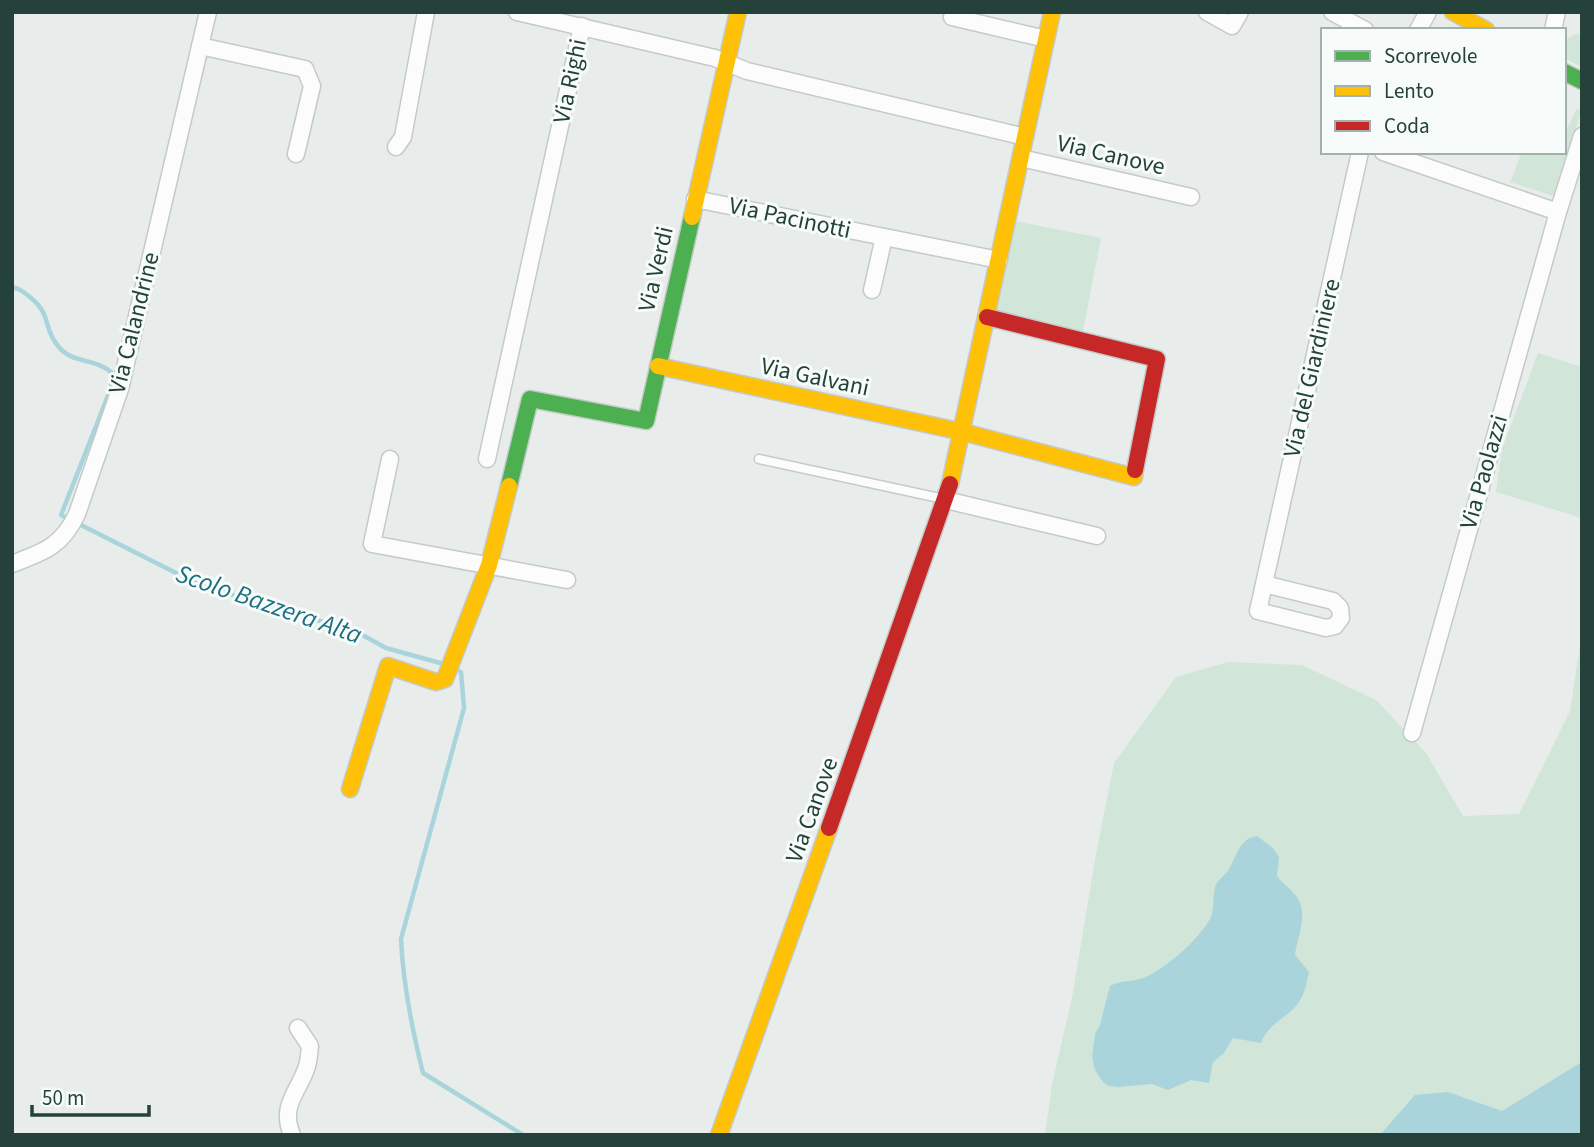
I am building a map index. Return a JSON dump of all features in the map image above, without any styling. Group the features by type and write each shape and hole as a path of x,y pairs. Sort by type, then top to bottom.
{"street":[{"name":"Via Calandrine","path":"12,564 52,548 74,522 120,389 208,12"},
{"path":"396,147 403,137 426,12"},
{"path":"517,12 582,26"},
{"name":"Via Verdi","path":"502,393 646,421 738,12"},
{"name":"Via Canove","path":"719,1135 946,500 963,432 1052,12"},
{"path":"1207,12 1232,26 1240,12"},
{"path":"1332,12 1361,28"},
{"path":"1419,28 1428,12"},
{"path":"1453,12 1482,28"},
{"path":"952,17 1046,39"},
{"name":"Via Righi","path":"487,459 582,26 715,58 747,71 1025,137"},
{"path":"200,46 305,69 312,86 296,154"},
{"path":"1566,73 1582,81"},
{"name":"Via Paolazzi","path":"1412,733 1558,212 1582,136"},
{"name":"Via del Giardiniere","path":"1264,584 1333,601 1340,608 1340,618 1335,626 1325,628 1258,611 1264,584 1360,154"},
{"path":"1389,154 1558,212"},
{"name":"Via Canove","path":"1021,158 1191,197"},
{"name":"Via Pacinotti","path":"695,199 999,260"},
{"name":"Via Pacinotti","path":"872,290 884,237"},
{"path":"963,432 1134,477 1157,359 987,317"},
{"name":"Via Galvani","path":"658,366 963,432"},
{"path":"350,789 388,666 436,682 445,679 489,565 530,399"},
{"path":"390,459 372,544 568,580"},
{"path":"946,500 1097,536"},
{"path":"292,1135 288,1125 289,1102 307,1068 310,1046 298,1028"}],"lane":[{"path":"759,459 946,500"}],"green space":[{"path":"1578,33 1582,40 1582,67 1566,59 1566,39"},
{"path":"1577,108 1581,111 1556,197 1510,182 1521,154 1566,154 1566,131"},
{"path":"1015,221 1101,238 1081,341 996,320"},
{"path":"1538,353 1582,367 1582,518 1496,492 1502,449"},
{"path":"1582,632 1582,1135 1045,1135 1052,1084 1072,998 1114,763 1176,677 1228,662 1302,665 1376,700 1426,753 1463,816 1519,814 1570,711"}],"water":[{"path":"1257,836 1273,848 1279,857 1277,876 1295,894 1302,911 1295,955 1309,972 1300,1001 1271,1028 1261,1043 1233,1038 1224,1053 1213,1062 1209,1083 1191,1080 1168,1090 1152,1084 1109,1086 1095,1070 1092,1057 1095,1034 1110,986 1146,977 1163,967 1190,944 1210,919 1217,883 1228,871 1246,840"},
{"path":"1580,1063 1582,1135 1380,1135 1415,1095 1448,1092 1502,1111"}],"waterway":[{"name":"Scolo Bazzera Alta","path":"12,287 23,291 38,304 53,340 64,352 99,365 112,373 111,388 61,515 69,519"},
{"name":"Scolo Bazzera Alta","path":"77,523 200,585 357,632 386,648 440,663"},
{"name":"Scolo Bazzera Alta","path":"456,670 461,672 464,708 401,939 406,990 423,1073 523,1135"}],"traffic: fast":[{"path":"1566,73 1582,81"},
{"path":"509,486 530,399 646,421 692,217"}],"traffic: slow":[{"path":"692,217 738,12"},
{"path":"950,484 1052,12"},
{"path":"1453,12 1482,28"},
{"path":"658,366 963,432 1134,477 1135,470"},
{"path":"350,789 388,666 436,682 445,679 489,565 509,486"},
{"path":"719,1135 829,828"}],"traffic: jam":[{"path":"987,317 1157,359 1135,470"},
{"path":"829,828 950,484"}]}
